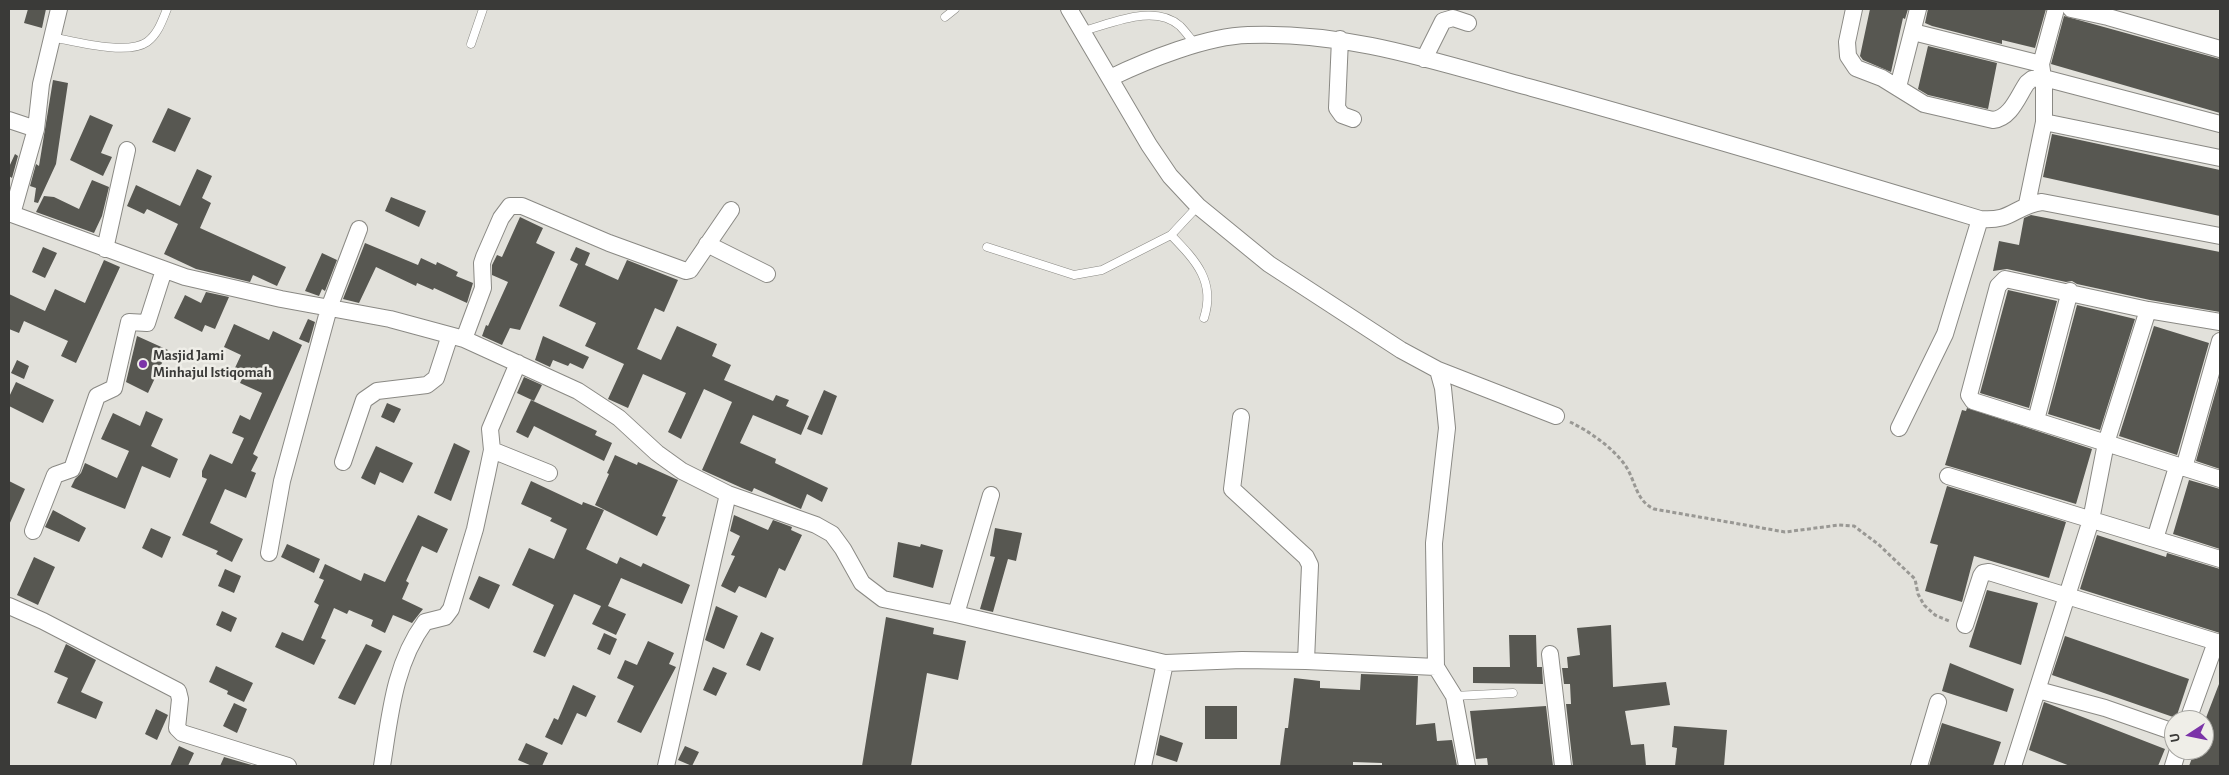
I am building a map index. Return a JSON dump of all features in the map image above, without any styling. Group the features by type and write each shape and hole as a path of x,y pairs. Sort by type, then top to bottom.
{"street":[{"path":"59,9 41,84 36,129 10,214 164,270 329,308 390,319 457,337 518,363 578,391 619,418 670,464 728,494 816,525 832,534 843,549 862,583 883,599 956,614 1165,663 1242,660 1436,667"},
{"path":"1069,9 1170,176 1198,206 1269,264 1401,350 1438,370 1556,416"},
{"path":"1854,9 1847,42 1851,62 1856,68 1882,78 1924,104 1993,120 2003,118 2032,79 2042,71"},
{"path":"1898,87 1918,9"},
{"path":"2027,204 2044,122 2042,71 2056,9"},
{"path":"2071,9 2108,17 2220,49"},
{"path":"1424,59 1442,21 1453,18 1468,23"},
{"path":"1913,32 2220,124"},
{"path":"1110,78 1146,60 1245,35 1340,39 1377,46 1612,110 1980,219 1995,220 2005,218 2027,204 2042,202 2220,236"},
{"path":"1340,39 1338,108 1342,115 1353,119"},
{"path":"9,120 36,129"},
{"path":"2044,122 2220,158"},
{"path":"105,249 128,150"},
{"path":"343,462 364,400 377,391 402,390 426,385 436,378 484,288 482,264 484,257 501,218 510,206 522,206 600,240 682,270 690,270 731,210"},
{"path":"1899,428 1945,334 1980,219"},
{"path":"268,552 282,481 329,308 359,229"},
{"path":"707,244 767,274"},
{"path":"34,531 55,475 72,469 97,396 114,388 129,322 147,323 164,270"},
{"path":"2220,322 2148,310 2009,278 2000,282 1969,390 1969,395 1973,401 2220,479"},
{"path":"2036,420 2070,291"},
{"path":"2016,765 2066,595 2091,520 2106,443 2148,310"},
{"path":"2155,539 2181,467 2220,341"},
{"path":"382,766 396,683 425,622 449,614 475,529 492,450 490,429 518,363"},
{"path":"1438,370 1444,396 1447,428 1434,543 1436,667 1454,696 1467,766"},
{"path":"1241,417 1232,489 1306,557 1310,565 1306,661"},
{"path":"492,450 549,473"},
{"path":"1948,476 2220,559"},
{"path":"666,766 728,494"},
{"path":"956,614 991,495"},
{"path":"1965,625 1981,576 1985,572 2066,595 2144,622 2218,643 2192,710"},
{"path":"9,606 178,691 180,699 179,732 290,766"},
{"path":"1550,654 1563,766"},
{"path":"1142,766 1165,663"},
{"path":"2038,690 2105,708 2164,729"},
{"path":"1918,766 1938,702"}],"lane":[{"path":"51,37 106,46 138,46 152,37 160,27 167,9"},
{"path":"471,44 483,9"},
{"path":"945,17 955,9"},
{"path":"1083,31 1138,16 1161,17 1179,26 1196,46"},
{"path":"987,247 1074,275 1102,270 1171,235 1198,206"},
{"path":"1171,235 1196,261 1202,274 1209,298 1204,318"},
{"path":"1454,696 1513,693"}],"path":[{"path":"1556,416 1580,427 1618,457 1630,474 1637,495 1645,505 1654,509 1784,532 1838,525 1854,526 1915,579 1918,594 1924,605 1934,615 1958,627 1965,625"}],"building":[{"path":"28,9 46,9 42,28 24,23"},
{"path":"1870,9 1908,9 1905,19 1903,18 1891,72 1863,60 1860,56"},
{"path":"1928,9 2046,9 2035,48 2002,40 2002,44 1932,26 1925,23"},
{"path":"2064,16 2220,59 2220,113 2051,64"},
{"path":"1928,46 1997,63 1988,109 1928,95 1918,89"},
{"path":"53,80 68,83 56,164 38,203 34,202 36,188 30,186 36,164 39,166"},
{"path":"168,108 191,118 175,152 152,142"},
{"path":"90,115 113,125 101,153 112,157 103,176 70,160"},
{"path":"2052,134 2220,170 2220,216 2043,177"},
{"path":"15,154 18,156 12,178 9,176 9,167"},
{"path":"197,169 212,176 202,198 211,203 200,228 286,267 277,286 253,275 250,282 196,269 164,254 178,224 147,209 144,214 127,206 136,185 180,206"},
{"path":"92,180 109,187 102,216 94,233 36,212 44,196 54,197 79,209"},
{"path":"391,197 426,211 419,227 385,211"},
{"path":"2031,215 2220,252 2220,312 2150,300 2077,284 2072,281 2066,282 2007,269 1993,271 1999,241 2019,245 2024,218"},
{"path":"520,217 543,228 536,243 555,252 520,330 510,328 502,345 482,336 508,282 492,275 492,265 497,255 502,257"},
{"path":"365,243 418,265 421,258 436,265 437,262 458,272 456,276 473,283 467,303 434,288 433,290 417,283 416,286 376,267 359,303 343,299"},
{"path":"43,247 57,253 45,278 32,272"},
{"path":"576,247 590,253 585,265 618,280 627,260 678,280 664,312 655,308 637,349 661,360 677,326 717,344 712,356 731,365 724,380 773,401 776,395 789,400 786,406 809,416 801,435 753,415 740,443 776,459 775,463 828,488 822,502 807,494 801,509 754,488 752,492 702,470 732,402 704,389 681,439 668,432 686,393 643,374 628,408 608,399 624,364 585,346 596,323 559,306 578,264 570,260"},
{"path":"322,253 337,260 325,291 322,289 319,296 305,291"},
{"path":"104,260 120,267 76,363 61,356 68,341 24,321 19,333 9,329 9,294 45,311 55,289 85,303"},
{"path":"2008,290 2057,301 2029,408 1980,393"},
{"path":"206,292 229,297 215,329 205,325 202,332 174,318 185,295 201,303"},
{"path":"2077,305 2135,319 2100,430 2048,414"},
{"path":"308,319 315,322 309,343 299,339"},
{"path":"234,324 269,340 273,331 302,345 253,454 258,457 251,471 256,473 246,498 225,489 210,523 243,539 232,562 216,554 218,551 182,535 207,479 202,477 202,471 210,454 232,464 244,438 232,433 240,415 250,420 262,393 240,383 244,375 234,370 241,355 224,347"},
{"path":"2154,326 2209,343 2177,455 2119,436"},
{"name":"Masjid Jami Minhajul Istiqomah","path":"137,336 168,350 148,393 126,382"},
{"path":"543,336 589,357 583,369 570,363 568,366 553,360 550,367 535,360"},
{"path":"17,360 29,366 24,379 11,373"},
{"path":"524,377 542,385 534,401 517,393"},
{"path":"2220,377 2220,469 2196,461"},
{"path":"16,382 54,400 43,423 9,406 9,397"},
{"path":"824,390 837,396 822,435 807,429"},
{"path":"531,400 597,431 595,435 612,443 604,461 534,426 528,438 516,432"},
{"path":"387,403 401,409 394,423 381,417"},
{"path":"1967,408 2092,449 2076,504 1945,465 1962,410 1966,411"},
{"path":"146,411 163,419 151,446 178,459 170,478 142,466 125,509 71,487 81,473 85,463 117,478 129,451 101,439 113,413 140,426"},
{"path":"454,443 470,451 451,501 434,493"},
{"path":"376,446 413,463 403,483 380,472 375,485 361,478"},
{"path":"615,455 637,465 638,462 678,480 662,516 666,517 657,536 595,505"},
{"path":"2189,480 2220,489 2220,549 2173,534"},
{"path":"9,481 25,489 9,525"},
{"path":"531,481 582,505 583,502 604,510 586,549 617,564 620,557 641,567 643,563 690,585 682,604 621,578 608,606 626,614 616,635 592,624 601,606 574,594 545,657 533,652 554,605 512,585 529,548 554,559 567,529 550,521 552,518 521,504"},
{"path":"1947,486 2066,522 2049,578 1974,556 1962,602 1925,591 1938,545 1930,543"},
{"path":"53,510 86,528 79,542 45,527"},
{"path":"418,515 448,529 437,553 422,546 406,581 409,583 402,599 423,609 412,623 393,615 385,633 371,626 373,620 349,610 347,614 334,608 321,638 326,640 314,665 275,647 282,632 303,641 319,605 314,602 324,580 319,578 325,564 361,581 364,573 385,582"},
{"path":"734,515 768,530 773,520 792,527 791,530 802,535 785,571 779,568 766,598 739,586 735,593 721,586 735,556 731,555 740,536 730,531"},
{"path":"151,528 171,537 162,558 142,548"},
{"path":"995,528 1022,533 1016,561 1008,559 993,612 980,609 995,557 990,556"},
{"path":"2097,535 2166,557 2167,553 2220,569 2220,633 2080,589"},
{"path":"898,542 920,547 921,544 943,550 933,588 893,577"},
{"path":"287,544 320,559 314,573 281,557"},
{"path":"34,557 55,567 38,605 17,595"},
{"path":"225,569 241,576 234,593 218,586"},
{"path":"479,576 500,585 489,609 469,599"},
{"path":"1987,590 2038,603 2021,665 1969,647"},
{"path":"716,606 738,616 724,649 705,640"},
{"path":"222,611 237,618 231,632 216,625"},
{"path":"886,617 934,628 933,634 966,641 958,680 927,673 911,766 862,766"},
{"path":"1611,625 1613,687 1666,682 1670,705 1625,711 1631,745 1644,744 1646,766 1573,766 1566,704 1571,704 1570,684 1564,684 1562,668 1568,668 1567,657 1580,655 1577,628"},
{"path":"761,632 774,638 760,671 746,665"},
{"path":"604,633 617,639 610,655 597,649"},
{"path":"1509,635 1536,635 1537,667 1542,667 1543,684 1473,683 1473,667 1510,667"},
{"path":"2065,636 2189,679 2179,710 2164,710 2164,714 2052,675"},
{"path":"648,641 674,653 669,664 676,667 641,733 617,722 634,686 617,678 625,660 637,665"},
{"path":"66,644 96,660 81,692 103,702 96,719 57,703 68,678 54,672"},
{"path":"366,644 382,651 355,705 338,698"},
{"path":"1950,663 2014,689 2007,712 1942,691"},
{"path":"216,666 253,683 244,702 227,694 228,691 209,682"},
{"path":"713,667 727,673 716,696 703,690"},
{"path":"1361,674 1418,676 1416,725 1435,723 1437,741 1452,740 1457,766 1382,766 1382,763 1353,762 1353,766 1280,766 1285,728 1288,728 1294,678 1320,681 1320,688 1360,690"},
{"path":"2219,684 2220,766 2189,766 2191,760 2214,760 2214,710 2209,710"},
{"path":"573,685 596,696 586,717 577,713 562,745 545,737 554,718 558,720"},
{"path":"2044,702 2164,749 2164,751 2158,766 2070,766 2029,750"},
{"path":"234,703 247,709 237,733 223,726"},
{"path":"1205,706 1237,706 1237,739 1205,739"},
{"path":"1546,706 1553,766 1488,766 1487,758 1476,759 1470,711"},
{"path":"156,709 168,715 157,740 145,734"},
{"path":"1942,723 2001,742 1993,766 1929,766"},
{"path":"1674,726 1727,730 1724,766 1675,766 1677,748 1672,747"},
{"path":"1160,735 1183,743 1177,762 1156,755"},
{"path":"526,743 548,753 542,766 532,766 518,760"},
{"path":"179,746 194,753 188,766 170,766"},
{"path":"685,746 699,752 692,766 678,760"},
{"path":"224,757 255,766 220,766"}],"place":[{"name":"Masjid Jami Minhajul Istiqomah","path":"143,364"}]}
